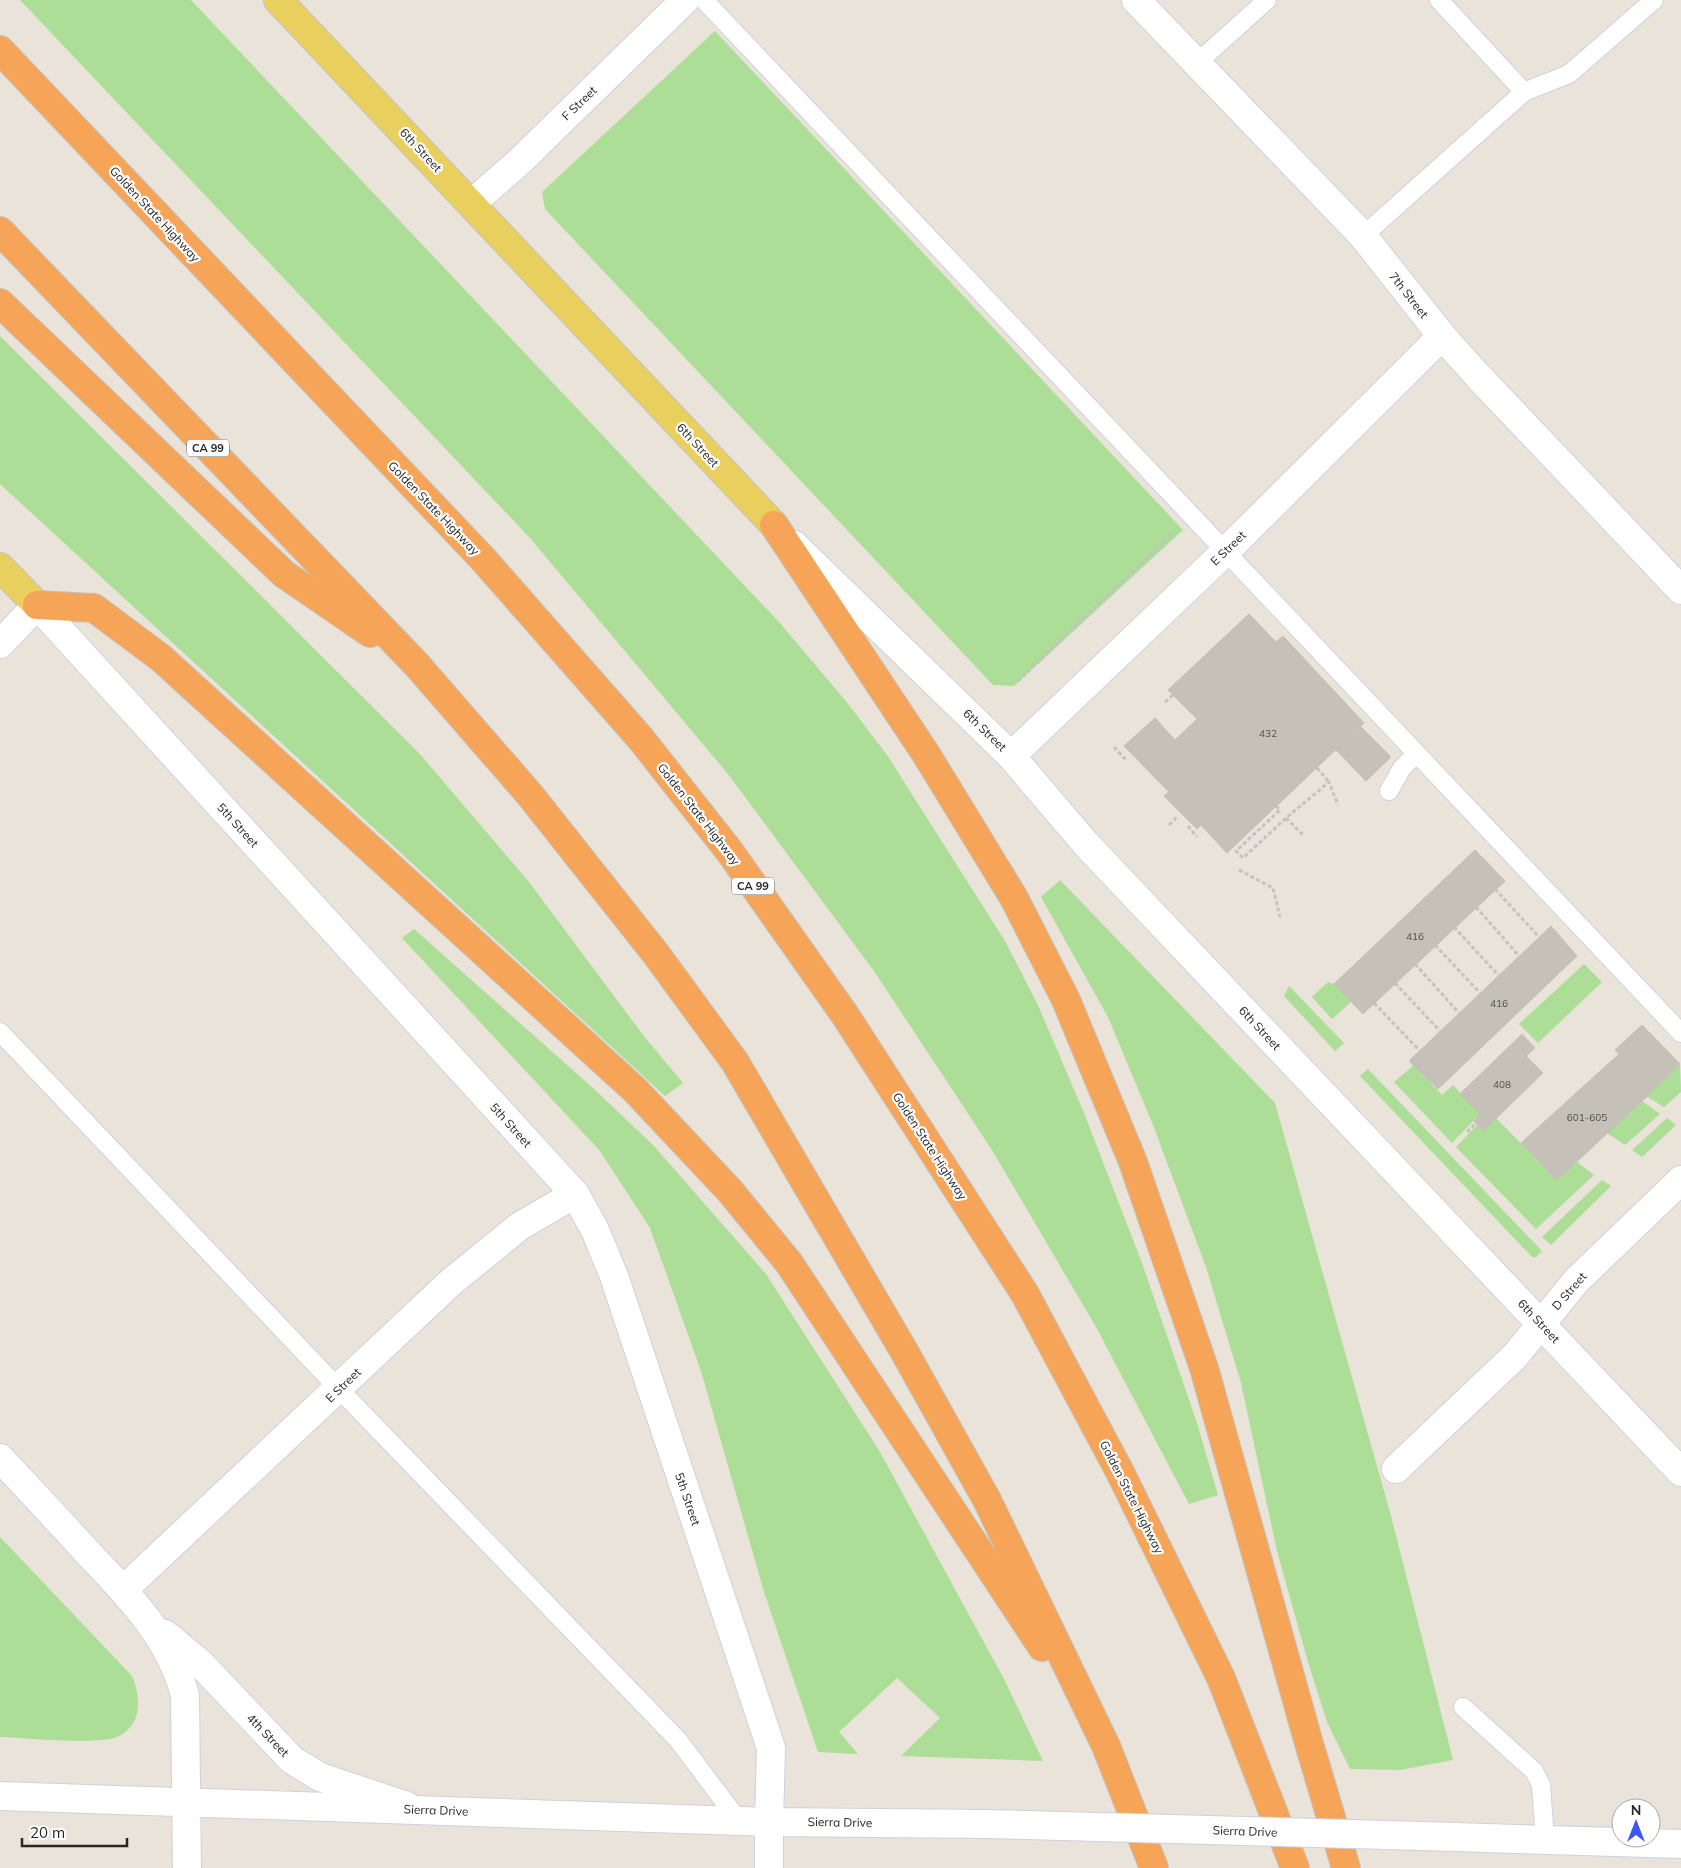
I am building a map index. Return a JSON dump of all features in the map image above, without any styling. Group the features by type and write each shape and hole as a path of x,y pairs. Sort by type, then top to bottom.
{"highway":[{"name":"Golden State Highway","path":"0,50 483,559 641,739 741,868 845,1015 1025,1294 1121,1474 1221,1678 1295,1868"},
{"name":"CA 99","path":"0,231 416,665 530,795 656,954 735,1062 904,1351 986,1500 1106,1746 1154,1868"},
{"path":"0,304 284,574 416,665"},
{"path":"774,525 936,771 1014,898 1066,1000 1133,1162 1204,1368 1308,1740 1346,1868"},
{"path":"37,606 94,608 161,658 581,1040 635,1090 686,1142 730,1191 789,1263 873,1388 1106,1746"}],"main road":[{"name":"6th Street","path":"278,0 774,525"},
{"name":"5th Street","path":"0,567 37,606"}],"street":[{"name":"F Street","path":"471,204 520,161 685,0"},
{"name":"7th Street","path":"1136,0 1363,236 1442,336 1681,590"},
{"name":"E Street","path":"1011,756 1225,552 1442,336"},
{"name":"6th Street","path":"774,525 1011,756 1092,851 1681,1472"},
{"path":"0,644 37,606"},
{"name":"5th Street","path":"37,606 575,1194 595,1230 614,1276 772,1748 769,1868"},
{"name":"D Street","path":"1396,1469 1515,1356 1577,1280 1681,1180"},
{"name":"E Street","path":"123,1590 450,1283 520,1226 575,1194"},
{"name":"4th Street","path":"0,1458 123,1590 146,1618 171,1656 180,1675 185,1696 187,1730 186,1868"},
{"name":"4th Street","path":"146,1618 200,1663 292,1760 320,1777 416,1809"},
{"name":"Sierra Drive","path":"0,1796 769,1822 988,1824 1681,1844"}],"lane":[{"path":"704,0 1681,1033"},
{"path":"1198,63 1267,0"},
{"path":"1439,0 1524,92"},
{"path":"1363,236 1524,92 1569,74 1654,0"},
{"path":"1389,791 1402,768 1416,754"},
{"path":"0,1032 339,1389 678,1740 739,1820"},
{"path":"1463,1707 1534,1771 1541,1785 1545,1840"}],"path":[{"path":"1018,681 1178,528"},
{"path":"1165,702 1173,695"},
{"path":"1114,747 1126,760"},
{"path":"1317,768 1329,782 1338,805"},
{"path":"1276,806 1280,810 1236,851 1244,858 1286,818 1329,782"},
{"path":"1169,824 1178,816"},
{"path":"1286,818 1304,836"},
{"path":"1188,826 1197,837"},
{"path":"1239,870 1273,888 1280,917"},
{"path":"1495,889 1539,937"},
{"path":"1476,908 1519,956"},
{"path":"1454,927 1499,976"},
{"path":"1435,946 1480,993"},
{"path":"1415,964 1460,1013"},
{"path":"1395,983 1440,1031"},
{"path":"1374,1003 1420,1051"},
{"path":"1467,1132 1476,1123"}],"green space":[{"path":"20,0 191,0 779,622 845,700 887,755 1005,941 1038,1005 1084,1113 1142,1263 1197,1423 1218,1495 1189,1504 1096,1327 992,1150 874,971 728,774 530,538"},
{"path":"715,31 1183,530 1014,686 993,685 545,209 542,192"},
{"path":"0,336 419,753 529,882 643,1035 683,1083 665,1096 0,484"},
{"path":"1060,880 1275,1103 1391,1516 1453,1760 1400,1770 1350,1769 1327,1722 1277,1551 1241,1383 1206,1267 1153,1125 1108,1017 1041,897"},
{"path":"414,929 593,1088 654,1146 766,1274 880,1452 1004,1679 1043,1761 901,1756 940,1718 897,1678 839,1732 858,1754 818,1752 764,1592 701,1371 650,1228 600,1151 402,938"},
{"path":"1584,964 1602,982 1538,1043 1519,1024"},
{"path":"1328,982 1334,984 1351,1002 1332,1019 1312,997"},
{"path":"1289,986 1344,1043 1335,1051 1284,996"},
{"path":"1680,1064 1681,1092 1664,1107 1646,1096"},
{"path":"1414,1065 1442,1095 1453,1085 1480,1114 1452,1143 1394,1082"},
{"path":"1368,1069 1542,1251 1536,1257 1532,1257 1360,1076"},
{"path":"1642,1101 1660,1114 1625,1145 1607,1133"},
{"path":"1496,1118 1557,1180 1577,1162 1594,1175 1536,1229 1456,1147 1477,1125 1483,1130"},
{"path":"1667,1118 1676,1125 1642,1157 1632,1150"},
{"path":"1602,1180 1611,1186 1551,1245 1542,1237"},
{"path":"0,1537 132,1676 137,1693 138,1710 132,1726 117,1737 94,1741 0,1737"}],"building":[{"path":"1249,614 1276,642 1283,636 1364,723 1227,853 1201,825 1197,829 1164,796 1169,792 1124,746 1155,718 1175,740 1197,719 1168,690"},
{"path":"1361,727 1391,757 1366,781 1336,750"},
{"path":"1475,850 1505,881 1363,1014 1334,984"},
{"path":"1551,926 1577,956 1438,1089 1409,1061"},
{"path":"1642,1025 1680,1064 1655,1089 1615,1050"},
{"path":"1522,1034 1535,1048 1526,1056 1543,1073 1483,1131 1474,1121 1480,1114 1460,1094"},
{"path":"1619,1054 1655,1089 1557,1180 1521,1143"}]}
